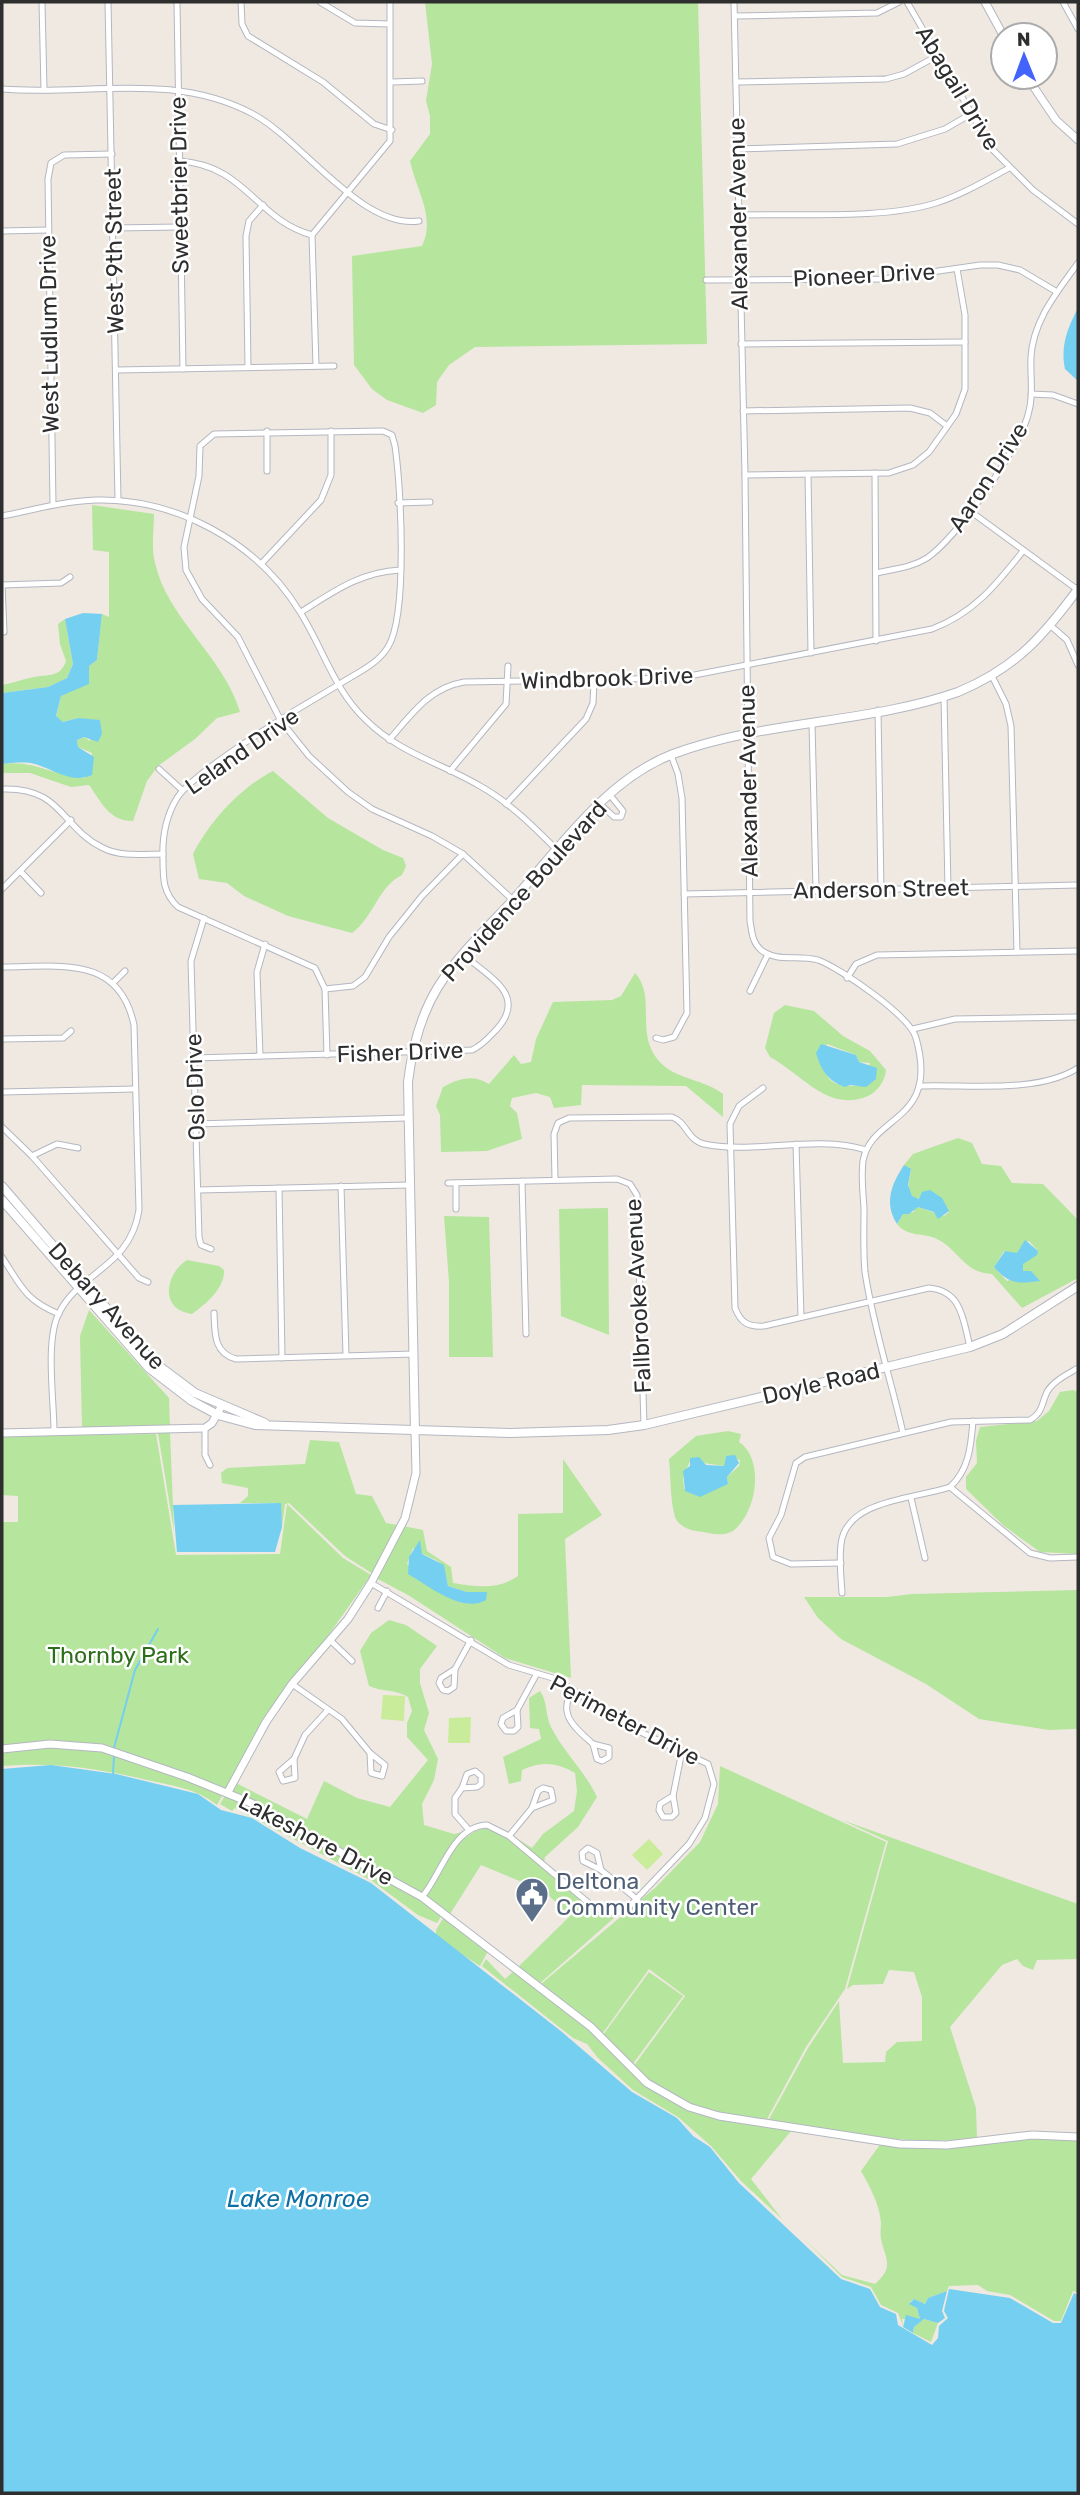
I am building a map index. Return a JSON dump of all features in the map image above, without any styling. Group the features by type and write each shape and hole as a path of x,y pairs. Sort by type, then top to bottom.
{"main road":[{"name":"Providence Boulevard","path":"415,1432 407,1118 412,1052 426,1010 463,954 600,804 641,771 671,755 747,735 944,697 992,676 1024,654 1051,626 1078,589"},
{"name":"Debary Avenue","path":"2,1186 83,1287"},
{"name":"Debary Avenue","path":"2,1199 151,1360 174,1380 219,1411 255,1425 415,1432 549,1433"},
{"name":"Doyle Road","path":"549,1433 643,1425 970,1347 1003,1334 1078,1286"}],"street":[{"path":"42,2 44,90"},
{"name":"West 9th Street","path":"108,2 118,500"},
{"name":"Sweetbrier Drive","path":"177,2 183,369"},
{"path":"241,2 242,24 247,36 315,77 374,124 392,130"},
{"path":"320,2 355,23 390,24"},
{"path":"316,366 312,235 386,149 392,130 390,2"},
{"name":"Alexander Avenue","path":"734,2 745,475 750,892 752,936 768,954"},
{"path":"735,16 877,13 899,2"},
{"name":"Abagail Drive","path":"907,2 969,114 1009,169 1078,224"},
{"path":"985,2 995,21"},
{"path":"1066,3 1078,29"},
{"path":"736,82 886,79 904,74 937,56"},
{"path":"392,82 422,81"},
{"path":"2,89 177,89 212,97 256,116 370,209 386,216 419,221"},
{"path":"1036,91 1056,120 1078,140"},
{"path":"736,149 897,144 945,129 969,114"},
{"name":"West Ludlum Drive","path":"52,505 47,179 51,163 64,155 112,155"},
{"path":"179,161 202,163 217,168 237,180 287,225 312,235"},
{"path":"737,215 883,211 920,206 961,193 1009,169"},
{"path":"248,367 246,236 249,221 263,205"},
{"path":"114,228 179,227"},
{"path":"2,231 48,230"},
{"name":"Aaron Drive","path":"876,573 907,568 924,559 944,543 970,511 1024,426 1031,394 1034,335 1057,292 1078,263"},
{"name":"Pioneer Drive","path":"706,280 883,279 980,265 1020,270 1057,292"},
{"path":"745,475 889,473 914,465 929,452 960,405 965,389 964,298 957,269"},
{"path":"741,344 965,342"},
{"path":"117,370 334,366"},
{"path":"1031,394 1053,395 1078,404"},
{"path":"743,411 910,408 930,413 947,426"},
{"path":"262,563 321,500 331,475 331,431 220,432 200,446 199,476 184,547 186,570 202,599 238,637 281,721 309,757 348,792 372,809 432,836 463,854 513,900"},
{"name":"Leland Drive","path":"325,989 322,978 308,962 178,907 166,892 163,854 169,812 182,790 191,781 337,685 368,668 387,648 398,622 400,570 397,456 392,435 383,431 331,431"},
{"path":"267,432 267,471"},
{"path":"875,473 876,641"},
{"path":"808,474 811,653"},
{"path":"2,516 52,505 118,500 190,517 262,563 301,612 337,685 364,719 389,740 414,755 450,771 506,804 557,850"},
{"path":"398,503 430,502"},
{"path":"970,511 1078,589"},
{"name":"Windbrook Drive","path":"389,740 437,689 464,681 679,678 932,629 953,621 985,598 1023,551"},
{"path":"301,612 356,578 378,571 400,570"},
{"path":"4,632 2,585 61,583 70,577"},
{"path":"1051,626 1068,640 1078,665"},
{"path":"450,771 506,704 508,666"},
{"path":"992,676 1006,705 1011,726 1017,952"},
{"path":"506,804 586,719 593,704 594,681"},
{"path":"944,697 948,888"},
{"path":"878,710 881,889"},
{"path":"812,723 816,890"},
{"path":"656,1038 663,1040 674,1037 687,1013 681,786 671,755"},
{"path":"159,769 182,790"},
{"path":"2,789 27,790 41,795 94,842 108,850 127,854 163,854"},
{"path":"600,804 614,817 621,817 623,811 610,795"},
{"path":"2,889 71,820"},
{"path":"327,1055 325,989 353,986 365,977 389,937 422,896 463,854"},
{"path":"21,872 41,893"},
{"name":"Anderson Street","path":"684,894 1078,885"},
{"name":"Oslo Drive","path":"204,918 191,961 199,1237 201,1245 211,1249"},
{"path":"260,1056 257,972 265,944"},
{"path":"847,978 856,964 877,955 1078,951"},
{"name":"Fisher Drive","path":"194,1058 472,1050 482,1045 509,1013 510,1004 506,993 463,954"},
{"path":"750,991 768,954 816,960 847,978 902,1017 913,1029 918,1049 919,1086 908,1110 866,1150 863,1168 865,1271 903,1433"},
{"path":"2,967 89,969 114,982 129,1003 134,1025 139,1210 136,1226 118,1255 58,1314 53,1337 54,1431"},
{"path":"114,982 125,971"},
{"path":"913,1029 955,1019 1078,1017"},
{"path":"2,1039 63,1038 71,1031"},
{"path":"919,1086 1038,1084 1061,1079 1078,1068"},
{"path":"763,1088 737,1109 730,1124 734,1308 746,1324 764,1326 929,1288 943,1289 961,1308 970,1347"},
{"path":"2,1092 135,1089"},
{"path":"555,1180 554,1131 556,1125 565,1119 672,1117 681,1122 695,1140 730,1146 835,1143 866,1150"},
{"path":"196,1124 407,1118"},
{"path":"2,1127 33,1156 139,1278 148,1282"},
{"path":"33,1156 57,1144 78,1148"},
{"path":"796,1144 801,1317"},
{"name":"Fallbrooke Avenue","path":"448,1183 617,1179 630,1184 637,1195 643,1425"},
{"path":"522,1181 526,1334"},
{"path":"456,1183 456,1209"},
{"path":"198,1190 409,1185"},
{"path":"341,1186 346,1356"},
{"path":"279,1188 282,1358"},
{"path":"2,1257 22,1289 36,1304 58,1314"},
{"path":"214,1313 215,1335 222,1353 236,1359 414,1354"},
{"path":"841,1563 790,1564 773,1557 769,1538 781,1515 796,1463 805,1457 951,1422 1030,1420 1040,1412 1048,1391 1078,1368"},
{"path":"210,1465 205,1455 205,1429 219,1411"},
{"path":"842,1593 844,1534 856,1516 865,1509 950,1488 968,1458 973,1421"},
{"path":"2,1433 205,1429"},
{"name":"Providence Boulevard","path":"228,1792 259,1733 292,1684 330,1640 371,1583 405,1518 413,1495 415,1432"},
{"path":"950,1488 1030,1553 1050,1558 1078,1557"},
{"path":"911,1498 925,1558"},
{"name":"Perimeter Drive","path":"371,1583 509,1665 556,1679 630,1727 703,1760 711,1769 714,1784 710,1804 688,1844 624,1912 605,1912 591,1905 509,1836 487,1825 469,1830"},
{"path":"378,1608 387,1591"},
{"path":"330,1640 352,1661"},
{"path":"455,1670 471,1640"},
{"path":"517,1710 536,1675"},
{"path":"292,1684 342,1718 370,1753"},
{"path":"573,1689 566,1704 566,1713 570,1723 593,1744"},
{"path":"293,1759 305,1735 328,1710"},
{"name":"Lakeshore Drive","path":"2,1749 64,1744 102,1748 228,1792 372,1867 422,1896 591,2027 659,2091 689,2107 719,2116 922,2145 1012,2136 1078,2137"},
{"path":"673,1796 682,1751"},
{"path":"422,1896 453,1848 469,1830 455,1814 455,1798 462,1788"},
{"path":"509,1836 531,1808 538,1791 543,1788 551,1790 554,1795 551,1802 531,1808"},
{"path":"601,1870 596,1850 588,1848 583,1851 584,1863 601,1870 638,1900"}],"green space":[{"path":"425,2 698,2 707,344 475,347 449,365 437,382 436,405 423,413 387,400 372,389 354,365 352,256 422,246 426,235 424,204 410,161 430,134 430,116 426,101 432,64"},
{"path":"92,505 154,514 154,557 162,583 171,602 221,673 240,712 217,718 195,739 158,766 147,781 133,821 112,814 89,785 71,787 30,773 2,773 2,764 14,763 85,778 92,753 78,747 77,740 84,737 90,741 95,722 78,718 63,722 56,717 61,696 87,680 89,666 97,660 102,614 109,617 109,552 93,550"},
{"path":"65,619 73,664 67,678 48,687 2,693 2,685 61,670 66,661 60,644 58,624"},
{"path":"273,771 328,818 383,850 403,858 406,866 402,875 387,887 366,919 352,933 288,916 244,896 227,883 199,879 193,854 208,830 227,806 249,786"},
{"path":"635,973 645,994 647,1030 654,1054 669,1070 723,1094 723,1117 686,1086 582,1085 581,1105 554,1108 550,1097 536,1093 512,1098 510,1106 517,1113 522,1139 487,1151 441,1152 440,1115 436,1106 443,1087 466,1078 489,1084 514,1055 521,1064 531,1062 536,1039 553,1002 612,1000 621,996"},
{"path":"785,1005 814,1011 843,1036 870,1051 886,1070 880,1085 868,1096 854,1100 828,1096 816,1089 770,1057 765,1048 774,1013","holes":["827,1044 856,1055 859,1062 870,1063 861,1086 840,1084 828,1077 825,1064"]},
{"path":"958,1138 972,1143 982,1164 1001,1166 1012,1183 1043,1184 1078,1220 1078,1278 1022,1308 992,1274 975,1270 937,1239 902,1228 897,1224 903,1214 914,1212 914,1208 944,1216 949,1212 935,1196 915,1199 912,1196 908,1185 911,1170 904,1165 913,1154","holes":["1029,1241 1038,1251 1023,1264 1023,1272 1028,1272 1007,1281 994,1267 1004,1251 1017,1254 1023,1244"]},
{"path":"608,1208 609,1335 561,1316 559,1209"},
{"path":"444,1216 489,1217 493,1357 449,1357 449,1282"},
{"path":"187,1260 219,1266 224,1270 218,1289 192,1314 174,1306 169,1291 174,1274"},
{"path":"89,1310 169,1398 170,1427 82,1428 80,1336"},
{"path":"1060,1392 1078,1392 1078,1554 1040,1552 1004,1526 966,1489 966,1477 977,1463 976,1441 980,1427 1037,1421 1049,1411"},
{"path":"728,1431 741,1434 739,1442 752,1461 755,1486 748,1512 741,1523 728,1533 690,1530 681,1525 675,1517 669,1459 696,1436","holes":["726,1456 740,1460 739,1466 727,1477 728,1484 704,1492 684,1489 683,1478 690,1461 724,1466"]},
{"path":"170,1432 174,1531 158,1433"},
{"name":"Thornby Park","path":"156,1434 176,1555 280,1554 287,1504 343,1558 371,1575 250,1746 217,1805 184,1788 110,1772 57,1766 2,1766 2,1522 18,1522 18,1496 2,1495 2,1436"},
{"path":"310,1440 339,1442 356,1494 372,1496 386,1523 398,1525 373,1574 345,1556 289,1503 285,1504 282,1527 280,1503 240,1503 248,1496 248,1488 222,1483 221,1473 227,1468 305,1464"},
{"path":"563,1459 602,1515 565,1539 571,1678 505,1658 408,1595 376,1578 403,1526 423,1530 427,1551 451,1567 453,1583 478,1586 503,1584 518,1576 518,1514 563,1513","holes":["413,1548 441,1564 448,1586 467,1592 487,1592 462,1603 407,1564"]},
{"path":"1078,1590 1078,1729 1049,1730 979,1719 926,1684 841,1639 818,1618 804,1597 887,1597"},
{"path":"389,1620 406,1625 437,1646 420,1669 420,1683 429,1713 424,1730 438,1759 434,1780 422,1804 424,1825 454,1834 463,1832 421,1893 373,1864 232,1791 236,1783 307,1819 324,1781 357,1798 390,1807 428,1760 407,1737 407,1723 412,1711 408,1697 369,1686 360,1651 371,1633"},
{"path":"540,1691 551,1727 597,1797 578,1827 545,1857 544,1863 513,1836 532,1848 543,1834 574,1811 577,1791 575,1773 555,1765 535,1765 522,1770 521,1781 509,1784 503,1757 541,1739 539,1729 530,1728 529,1698"},
{"path":"383,1695 405,1696 404,1721 381,1719"},
{"path":"471,1717 470,1743 448,1743 449,1718"},
{"path":"720,1766 886,1842 845,1989 806,2047 766,2121 712,2111 695,2105 662,2090 633,2067 685,1996 649,1969 602,2034 541,1984 656,1887 700,1842 718,1804"},
{"path":"226,1794 420,1899 442,1915 437,1923 418,1915 372,1881 235,1808 232,1811 220,1804"},
{"path":"842,1820 1078,1904 1078,1959 1037,1960 1033,1970 1023,1966 1017,1959 1002,1965 950,2027 976,2108 977,2138 924,2141 898,2139 768,2121 808,2048 839,2001 843,2063 885,2062 886,2052 897,2042 922,2041 922,1997 914,1972 889,1970 883,1984 853,1985 847,1989 888,1841"},
{"path":"487,1828 508,1838 588,1906 614,1918 539,1984 517,1968 570,1916 544,1891 481,1865 450,1914 426,1896 458,1846 475,1831"},
{"path":"649,1839 663,1854 647,1870 632,1855"},
{"path":"445,1915 489,1949 480,1966 436,1937 436,1930"},
{"path":"486,1959 505,1979 514,1971 590,2030 646,2085 664,2097 688,2110 792,2130 751,2179 782,2219 741,2181 711,2146 678,2117 633,2090 598,2058 587,2044 573,2038 482,1966"},
{"path":"649,1972 683,1996 632,2065 603,2035"},
{"path":"1032,2137 1078,2139 1078,2293 1073,2291 1061,2321 1054,2321 1010,2295 987,2291 978,2285 949,2286 947,2291 928,2298 925,2304 914,2299 910,2302 917,2308 920,2319 902,2319 903,2326 898,2313 881,2305 871,2287 842,2277 801,2236 842,2275 875,2284 885,2272 887,2262 881,2239 878,2208 861,2171 881,2143 900,2146"},
{"path":"924,2319 938,2323 931,2342 913,2333 914,2327"}],"water":[{"path":"1078,308 1078,381 1065,369 1064,345"},
{"path":"83,613 102,614 97,660 89,666 89,684 61,696 56,716 63,722 78,718 100,720 102,734 98,742 84,737 77,740 78,747 94,757 92,775 76,778 31,763 2,764 2,693 48,687 67,678 73,664 65,619"},
{"path":"821,1044 856,1055 859,1062 877,1068 876,1079 866,1087 845,1087 834,1082 823,1070 818,1059 816,1053"},
{"path":"904,1165 911,1169 908,1185 912,1196 919,1199 922,1192 930,1190 942,1198 949,1211 938,1219 934,1212 918,1207 909,1214 903,1214 897,1224 890,1201"},
{"path":"1025,1240 1038,1251 1037,1255 1023,1264 1023,1271 1031,1271 1040,1281 1014,1282 994,1267 1005,1251 1017,1253"},
{"path":"735,1455 739,1463 727,1477 728,1484 700,1497 685,1491 683,1471 690,1466 690,1458 699,1457 706,1465 724,1466 726,1456"},
{"path":"281,1503 282,1527 275,1552 177,1552 173,1505"},
{"path":"420,1540 422,1554 444,1565 448,1586 467,1592 487,1592 486,1600 467,1604 457,1601 408,1574 409,1557"},
{"name":"Lake Monroe","path":"51,1765 116,1774 198,1794 221,1810 252,1818 300,1848 371,1883 562,2032 632,2092 677,2118 693,2136 710,2147 739,2183 841,2279 870,2289 880,2307 896,2314 898,2325 932,2345 938,2338 939,2326 948,2318 944,2311 949,2289 1010,2298 1053,2323 1061,2323 1074,2293 1078,2295 1078,2493 2,2493 2,1769"},
{"path":"947,2291 942,2311 945,2318 938,2323 924,2319 914,2327 913,2333 903,2327 906,2315 920,2319 917,2308 909,2304 914,2299 925,2304 928,2298"}],"waterway":[{"path":"114,1748 135,1670 158,1629"},
{"path":"113,1774 114,1756"}],"place":[{"name":"Deltona Community Center","path":"532,1924"}]}
